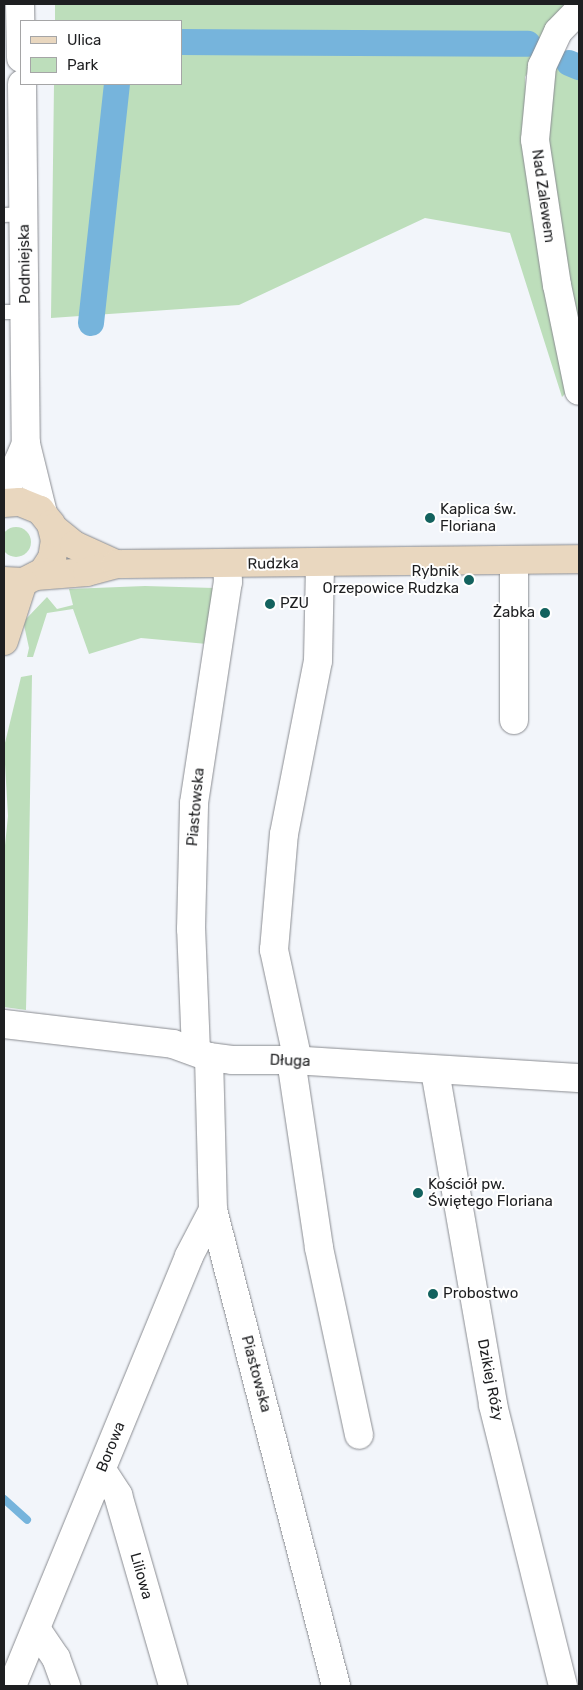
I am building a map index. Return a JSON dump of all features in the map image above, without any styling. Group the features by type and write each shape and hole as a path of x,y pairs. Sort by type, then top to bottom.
{"main road":[{"name":"Rudzka","path":"4,504 24,503 48,520 74,545 116,564"},
{"path":"4,641 21,580 52,558 55,543 48,520"},
{"name":"Rudzka","path":"21,580 87,572 116,564 579,559"}],"street":[{"path":"20,4 20,20"},
{"name":"Nad Zalewem","path":"579,10 555,37 542,66 535,140 557,285 579,391"},
{"name":"Podmiejska","path":"22,85 14,214 15,312 26,444 48,520"},
{"name":"Podmiejska","path":"4,494 26,444"},
{"path":"514,560 514,720"},
{"path":"320,563 318,661 284,834 274,950 295,1060 319,1248 359,1435"},
{"name":"Piastowska","path":"227,564 228,582 194,803 191,929 214,1210 336,1686"},
{"name":"Długa","path":"4,1024 173,1044 202,1054 232,1060 295,1060 435,1071 579,1078"},
{"name":"Dzikiej Róży","path":"435,1071 493,1405 563,1686"},
{"name":"Borowa","path":"12,1686 37,1630 189,1256 214,1210"},
{"name":"Liliowa","path":"102,1470 118,1495 173,1686"},
{"path":"37,1630 56,1658 66,1686"}],"green space":[{"path":"55,4 571,4 525,77 534,224 570,389 562,397 510,233 425,218 239,305 51,318 54,85 182,85 182,20 55,20"},
{"path":"552,65 579,76 579,325 545,161"},
{"path":"16,527 27,531 31,542 27,553 16,557 5,553 1,542 5,531"},
{"path":"145,586 214,588 207,644 141,638 89,654 73,609 47,613 33,657 27,657 29,648 24,625 26,619 47,597 57,609 73,605 69,589"},
{"path":"32,675 26,1010 4,1007 4,855 8,816 4,747 21,677"}],"waterway":[{"path":"182,42 528,44"},
{"path":"569,63 579,67"},
{"path":"91,323 117,85"},
{"path":"4,1499 27,1520"}],"place":[{"name":"Kaplica św. Floriana","path":"430,518"},
{"name":"Rybnik Orzepowice Rudzka","path":"469,580"},
{"name":"PZU","path":"270,604"},
{"name":"Żabka","path":"545,613"},
{"name":"Kościół pw. Świętego Floriana","path":"418,1193"},
{"name":"Probostwo","path":"433,1294"}]}
